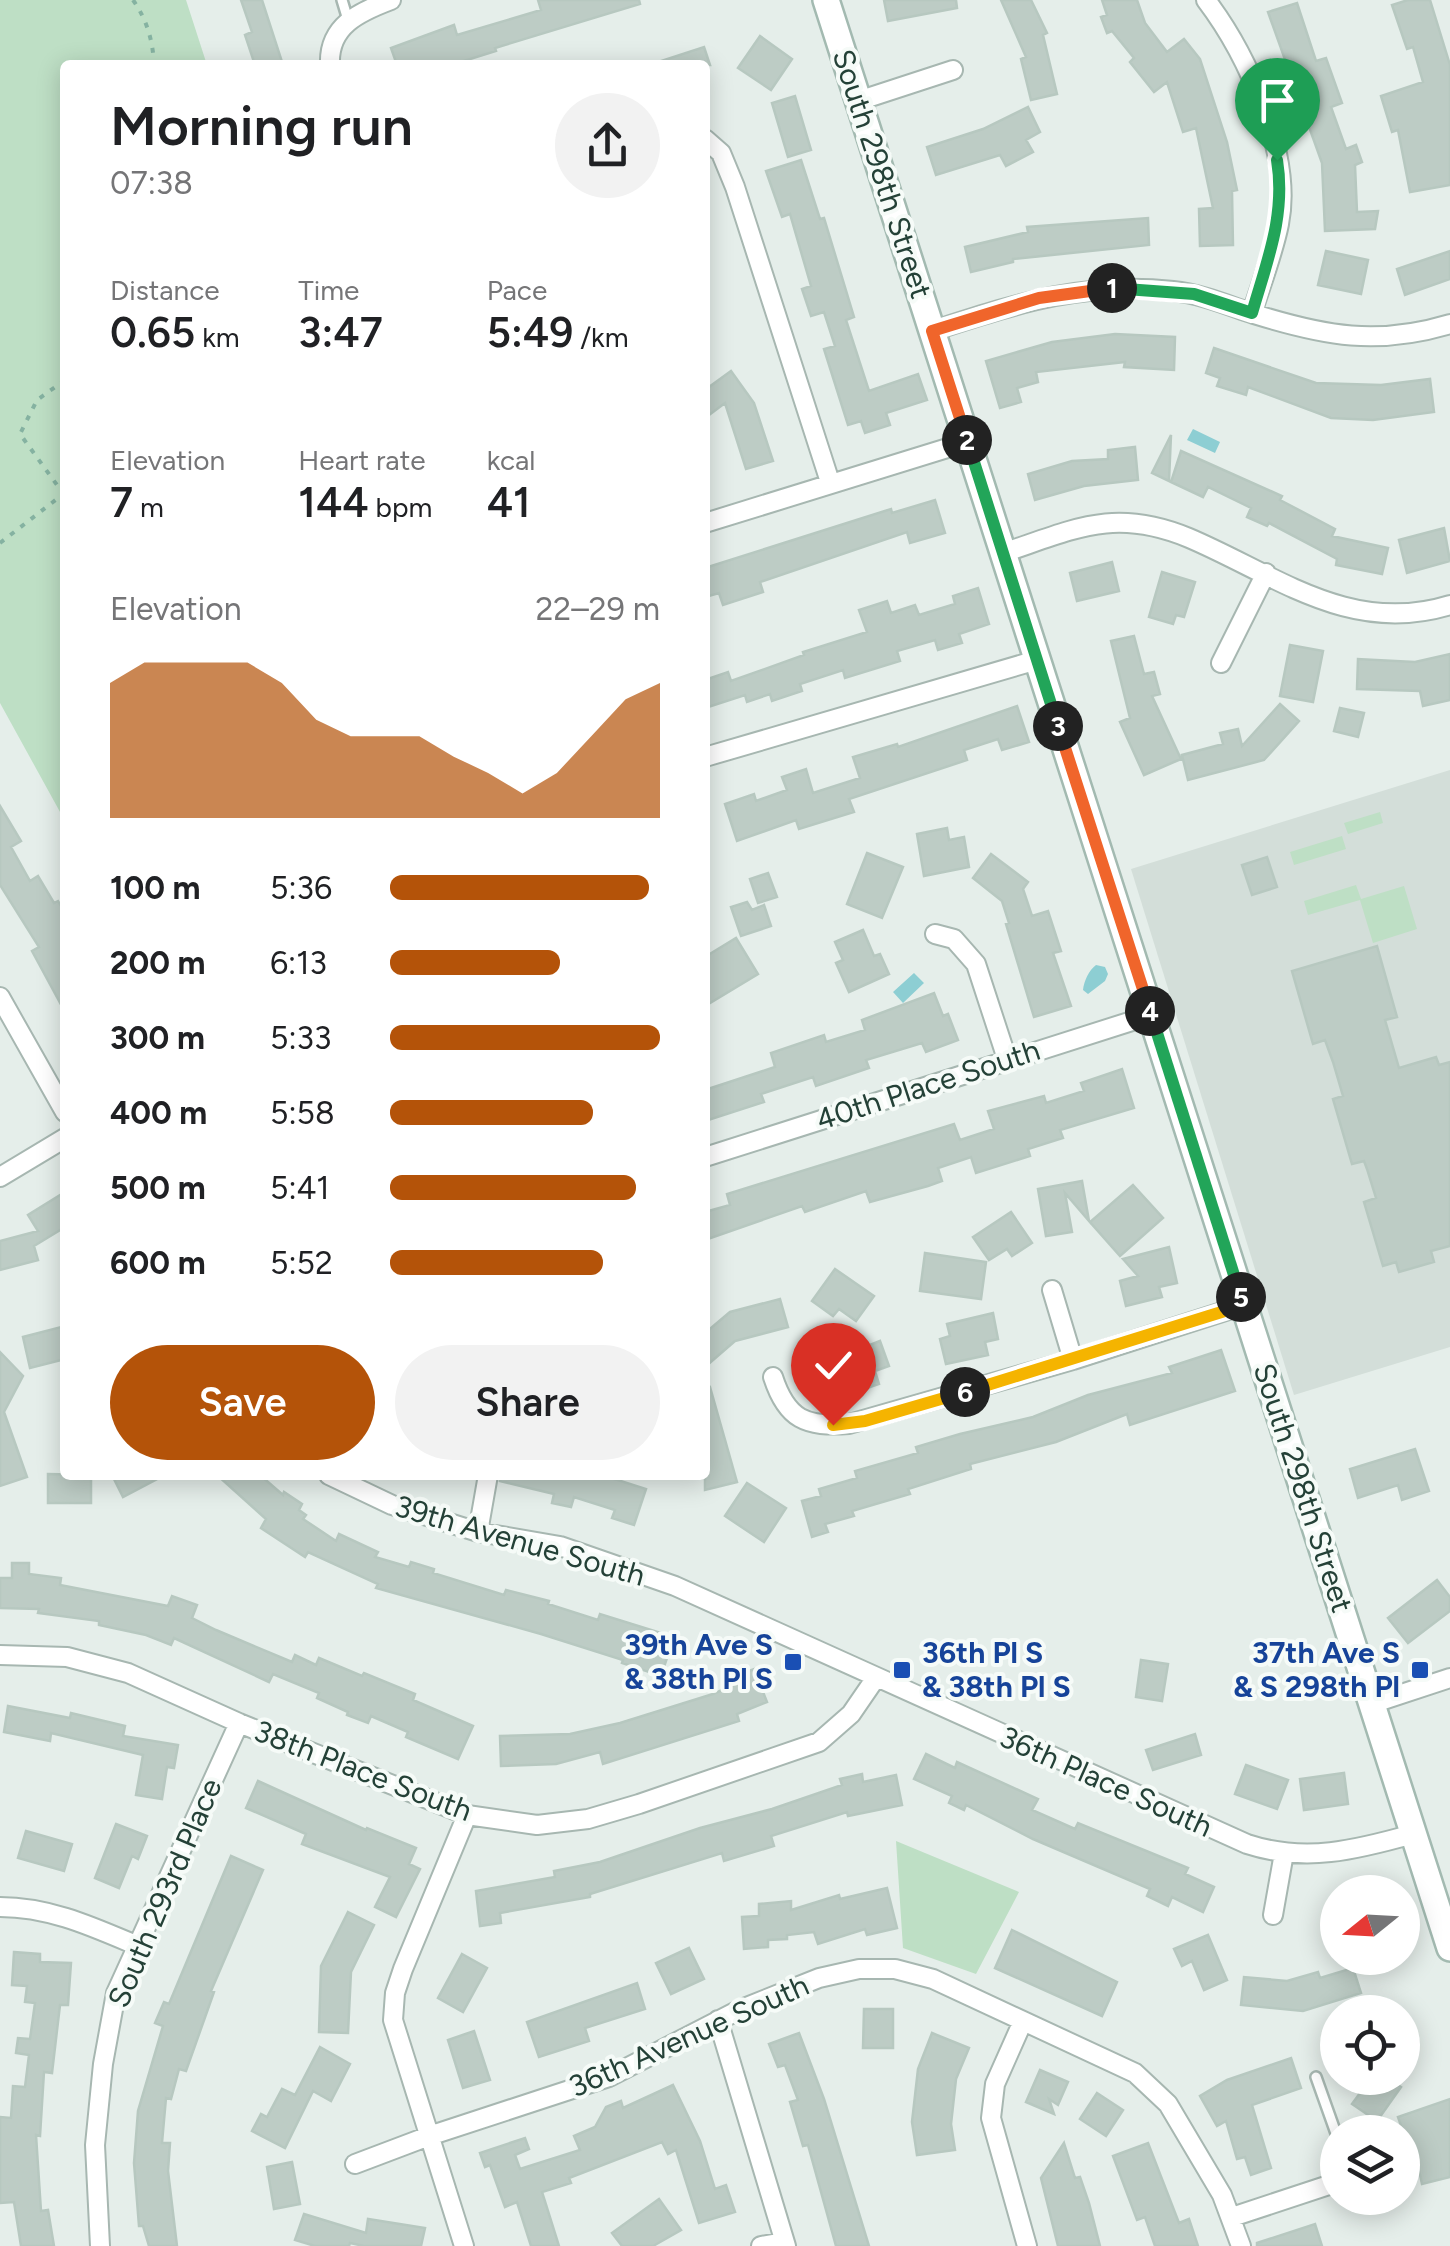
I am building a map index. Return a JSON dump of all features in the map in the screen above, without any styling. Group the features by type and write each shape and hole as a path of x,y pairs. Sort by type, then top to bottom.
{"street":[{"path":"330,60 331,45 342,26 391,0"},
{"name":"South 298th Street","path":"826,0 1450,1948"},
{"path":"1206,0 1251,78 1280,180 1279,224 1252,313"},
{"path":"858,101 953,70"},
{"path":"710,143 722,154 736,187 830,482"},
{"path":"932,331 1039,298 1110,288 1194,294 1340,337 1412,333 1450,324"},
{"path":"710,520 967,442"},
{"path":"1003,553 1092,525 1135,522 1163,528 1327,604 1358,612 1406,615 1450,606"},
{"path":"1221,663 1266,573"},
{"path":"710,756 1037,660"},
{"path":"935,934 954,939 976,964 1008,1059"},
{"path":"0,997 60,1103"},
{"name":"40th Place South","path":"710,1155 1151,1014"},
{"path":"0,1177 60,1141"},
{"path":"1052,1290 1073,1360"},
{"path":"773,1378 783,1402 796,1417 833,1425 865,1421 1244,1305"},
{"name":"39th Avenue South","path":"340,1480 392,1505 478,1532 560,1546 675,1586 875,1679"},
{"path":"478,1532 487,1480"},
{"name":"38th Place South","path":"0,1655 67,1658 128,1674 468,1814 537,1825 588,1819 639,1804 819,1742 852,1714 875,1679"},
{"path":"1372,1704 1450,1678"},
{"name":"36th Place South","path":"875,1679 1230,1837 1284,1854 1348,1852 1413,1834"},
{"name":"South 293rd Place","path":"100,2246 95,2144 102,2064 116,1993 238,1722"},
{"path":"464,2246 393,2020 395,1993 468,1814"},
{"path":"1273,1915 1284,1854"},
{"path":"0,1907 76,1919 138,1946"},
{"name":"36th Avenue South","path":"356,2164 609,2077 718,2020 820,1978 895,1969 933,1978 1135,2072 1168,2104 1232,2217 1241,2246"},
{"path":"718,2020 785,2246 761,2246"},
{"path":"1023,2021 995,2084 990,2118 1028,2246"},
{"path":"1232,2217 1320,2188"}],"lane":[{"path":"342,0 342,26"},
{"path":"1316,2077 1329,2115"}],"path":[{"path":"133,0 144,16 154,60"},
{"path":"60,384 38,400 20,434 60,490"},
{"path":"0,543 60,499"}],"shaded area":[{"path":"1450,770 1450,1347 1294,1395 1131,869"}],"green space":[{"path":"0,0 186,0 205,60 60,60 60,812 0,703"},
{"path":"1380,812 1383,823 1348,834 1344,823"},
{"path":"1342,836 1346,849 1294,865 1290,852"},
{"path":"1356,885 1361,899 1404,886 1417,929 1373,943 1360,900 1308,915 1304,901"},
{"path":"896,1841 1019,1892 976,1974 903,1948"}],"water":[{"path":"1193,429 1220,442 1215,453 1187,440"},
{"path":"1096,965 1105,967 1108,974 1088,994 1083,990 1084,983"},
{"path":"914,973 924,983 903,1003 893,992"}],"building":[{"path":"241,0 262,0 281,60 253,60 245,35 252,32"},
{"path":"538,0 639,0 640,4 467,60 395,60 391,48 454,25 457,35 541,10"},
{"path":"884,0 956,0 957,8 888,21"},
{"path":"1001,0 1031,0 1047,33 1043,35 1057,94 1031,100 1021,59 1026,57"},
{"path":"1102,0 1137,0 1145,23 1167,52 1184,39 1200,59 1227,142 1237,190 1232,191 1233,245 1200,246 1199,209 1213,208 1196,128 1183,132 1167,82 1154,92 1130,62 1134,58 1112,31 1107,33 1101,17 1107,15"},
{"path":"1430,0 1450,65 1450,185 1410,192 1398,130 1392,132 1381,96 1423,82 1413,47 1407,49 1392,5"},
{"path":"1297,3 1316,61 1326,58 1342,103 1331,107 1346,149 1356,145 1362,162 1355,165 1357,212 1378,211 1375,229 1325,231 1322,163 1268,12"},
{"path":"760,36 792,59 771,90 738,68"},
{"path":"704,47 708,60 664,60"},
{"path":"795,96 811,150 788,157 772,103"},
{"path":"1028,107 1040,132 1026,140 1033,152 1006,166 1000,155 936,175 927,147 983,129"},
{"path":"801,160 820,219 824,218 854,317 846,320 869,391 918,374 927,400 886,413 890,425 865,433 861,421 848,425 824,349 835,346 824,312 811,316 802,289 811,286 790,214 782,217 766,171"},
{"path":"1148,218 1149,245 1013,259 971,272 965,247 1028,232 1027,227"},
{"path":"1326,251 1368,260 1361,294 1318,285"},
{"path":"1450,251 1450,279 1405,295 1397,269"},
{"path":"1115,334 1175,337 1174,370 1124,367 1125,362 1036,372 1038,382 1017,388 1021,402 1000,408 986,361 1052,342"},
{"path":"1214,348 1316,383 1381,385 1430,379 1434,412 1373,420 1331,418 1248,387 1246,395 1217,386 1220,378 1206,373"},
{"path":"731,371 754,403 773,461 746,469 725,403 710,414 710,386"},
{"path":"1171,435 1169,481 1152,473"},
{"path":"1135,447 1138,480 1084,486 1035,500 1028,474 1072,461 1108,459 1108,450"},
{"path":"1181,451 1282,496 1280,500 1335,529 1332,536 1388,548 1382,574 1336,565 1337,559 1269,523 1267,526 1247,517 1251,508 1208,487 1203,497 1171,482"},
{"path":"935,500 945,533 910,543 907,532 760,582 763,592 723,605 719,593 710,596 710,566 891,509 892,513"},
{"path":"1444,528 1450,561 1407,573 1399,540"},
{"path":"1112,562 1119,591 1077,601 1070,573"},
{"path":"1162,572 1195,582 1184,617 1176,615 1173,624 1149,617"},
{"path":"978,588 989,624 959,634 962,643 938,650 935,640 897,651 900,661 845,678 843,670 800,684 802,691 772,701 770,694 747,702 745,695 710,706 710,678 728,672 731,681 867,632 859,610 887,601 891,613 915,605 919,615 955,604 953,596"},
{"path":"1134,636 1144,674 1154,672 1160,694 1152,696 1181,759 1144,775 1120,722 1130,718 1111,641"},
{"path":"1290,645 1323,651 1313,702 1280,696"},
{"path":"1450,654 1450,700 1423,706 1420,691 1357,689 1358,659 1415,662"},
{"path":"1280,704 1299,721 1264,760 1188,780 1182,755 1223,744 1220,733 1238,729 1242,746"},
{"path":"1017,706 1029,742 1002,750 998,739 964,750 967,760 849,799 854,812 799,829 796,820 737,841 725,804 754,794 756,801 787,790 782,777 806,769 813,793 860,778 853,757 897,744 898,747"},
{"path":"1340,708 1364,713 1358,737 1334,731"},
{"path":"0,806 21,841 11,847 30,881 38,876 54,903 60,904 60,1003 32,951 39,947 0,885"},
{"path":"947,828 949,840 964,837 969,867 924,876 917,834"},
{"path":"867,853 903,867 882,918 847,904"},
{"path":"991,854 1028,882 1023,889 1032,916 1048,911 1061,951 1053,953 1071,1006 1034,1017 1002,901 973,878"},
{"path":"1267,857 1277,887 1252,895 1242,865"},
{"path":"768,873 777,897 758,903 750,879"},
{"path":"747,902 752,910 764,905 771,926 741,936 731,907"},
{"path":"863,930 874,956 880,954 889,974 849,992 836,963 843,960 835,942"},
{"path":"736,938 758,974 710,1003 710,954"},
{"path":"1377,946 1397,1017 1385,1020 1399,1068 1436,1057 1439,1065 1450,1062 1450,1246 1431,1251 1434,1262 1399,1272 1396,1262 1383,1266 1364,1202 1376,1198 1364,1161 1352,1164 1333,1099 1343,1096 1333,1062 1325,1040 1313,1044 1292,971"},
{"path":"934,993 958,1040 926,1052 922,1043 866,1060 869,1068 816,1086 813,1077 761,1094 764,1102 710,1119 710,1088 775,1067 771,1053 824,1035 826,1042 865,1030 862,1020"},
{"path":"1122,1069 1134,1108 1060,1130 1063,1138 1028,1149 1030,1156 976,1173 971,1157 938,1168 942,1181 928,1186 870,1202 866,1191 805,1212 802,1206 710,1238 710,1211 730,1205 727,1194 954,1124 960,1140 994,1129 988,1111 1044,1096 1046,1103 1084,1091 1081,1083"},
{"path":"1082,1181 1089,1221 1065,1193 1072,1232 1046,1236 1038,1189"},
{"path":"1133,1185 1163,1218 1120,1256 1090,1222"},
{"path":"60,1195 60,1230 34,1246 38,1260 0,1270 0,1241 38,1231 28,1215"},
{"path":"1011,1212 1032,1243 1012,1256 1007,1249 989,1260 973,1237"},
{"path":"1169,1247 1177,1283 1159,1287 1162,1297 1126,1306 1120,1281 1138,1276 1123,1259"},
{"path":"925,1253 986,1262 981,1299 920,1291"},
{"path":"835,1269 874,1296 856,1321 839,1309 833,1316 812,1301"},
{"path":"780,1299 788,1327 735,1341 710,1363 710,1329 730,1312"},
{"path":"993,1313 998,1339 985,1342 988,1355 946,1364 940,1339 950,1336 947,1324"},
{"path":"60,1327 60,1360 30,1368 23,1337"},
{"path":"880,1341 889,1366 875,1371 879,1384 850,1394 837,1358"},
{"path":"1221,1350 1235,1391 1130,1425 1127,1414 1056,1442 970,1464 971,1469 908,1489 910,1494 852,1511 854,1516 825,1524 828,1532 812,1537 802,1501 821,1496 819,1489 857,1478 855,1471 918,1453 916,1447 1033,1417 1088,1395 1172,1373 1169,1367"},
{"path":"0,1352 23,1376 4,1412 27,1477 0,1486"},
{"path":"710,1387 737,1482 705,1490 705,1480 710,1480"},
{"path":"1415,1449 1429,1491 1402,1500 1398,1485 1358,1498 1350,1469"},
{"path":"48,1474 60,1474 60,1480 91,1480 91,1503 48,1503"},
{"path":"114,1480 155,1480 123,1497"},
{"path":"223,1480 266,1480 302,1504 299,1510 306,1515 303,1519 336,1541 339,1534 378,1552 375,1557 409,1567 411,1562 434,1569 433,1573 504,1595 506,1590 598,1620 600,1614 674,1637 661,1676 541,1634 376,1588 378,1584 308,1552 305,1557 261,1528 266,1519"},
{"path":"618,1480 646,1489 634,1525 612,1518 615,1510 574,1497 571,1507 552,1503 554,1494 500,1481"},
{"path":"747,1483 786,1508 764,1542 725,1516"},
{"path":"12,1563 29,1563 29,1574 61,1578 60,1585 168,1606 172,1596 197,1605 192,1618 216,1630 292,1662 295,1655 316,1665 319,1658 362,1676 364,1673 415,1694 413,1700 473,1726 458,1759 406,1737 408,1732 371,1716 368,1723 347,1715 348,1712 317,1698 319,1693 273,1674 269,1682 174,1638 171,1645 99,1625 99,1621 38,1613 39,1609 0,1608 0,1578 12,1578"},
{"path":"1437,1580 1450,1597 1450,1611 1408,1643 1388,1618"},
{"path":"1141,1660 1168,1664 1162,1701 1136,1697"},
{"path":"754,1669 767,1702 737,1714 739,1721 603,1764 600,1752 556,1764 501,1766 500,1736 570,1734 620,1723 713,1694 736,1684 733,1677"},
{"path":"8,1706 70,1718 71,1713 125,1726 123,1736 178,1745 174,1768 167,1767 162,1799 136,1795 143,1755 51,1733 50,1741 4,1732"},
{"path":"1195,1734 1201,1755 1153,1770 1146,1750"},
{"path":"926,1754 955,1768 957,1762 1038,1799 1032,1810 1075,1829 1078,1823 1188,1868 1185,1874 1214,1887 1203,1912 1172,1897 1168,1906 1147,1896 1150,1889 1033,1839 966,1805 964,1810 949,1803 952,1796 914,1779"},
{"path":"1246,1765 1288,1780 1277,1809 1235,1794"},
{"path":"1344,1773 1348,1804 1304,1810 1300,1779"},
{"path":"862,1774 863,1782 896,1775 902,1805 848,1816 847,1812 771,1836 774,1846 724,1861 722,1853 590,1897 500,1913 501,1923 480,1926 476,1891 555,1877 554,1871 600,1862 700,1828 772,1809 842,1785 840,1779"},
{"path":"258,1781 416,1848 409,1864 420,1869 396,1917 375,1907 390,1877 302,1844 306,1834 246,1808"},
{"path":"116,1824 147,1836 138,1859 132,1856 119,1888 95,1878"},
{"path":"26,1831 72,1844 64,1871 18,1858"},
{"path":"231,1856 263,1870 211,1991 214,1992 186,2071 179,2069 171,2099 166,2098 162,2143 170,2143 168,2171 177,2246 149,2246 143,2226 139,2226 134,2163 138,2111 163,2026 155,2023 164,2002 169,2004"},
{"path":"887,1888 897,1928 867,1935 865,1929 818,1944 814,1932 787,1935 787,1939 768,1940 768,1947 744,1949 742,1917 759,1916 759,1904 791,1901 791,1910 839,1895 840,1899"},
{"path":"348,1912 374,1925 351,1972 348,2033 319,2032 321,1966"},
{"path":"1012,1930 1117,1982 1102,2016 995,1968"},
{"path":"1208,1935 1227,1980 1204,1990 1192,1961 1182,1966 1174,1949"},
{"path":"689,1948 704,1979 671,1994 656,1963"},
{"path":"14,1952 40,1954 40,1962 71,1963 68,2005 60,2005 52,2073 44,2072 40,2136 36,2135 41,2211 48,2210 54,2246 21,2246 14,2202 0,2203 0,2117 11,2118 13,2086 25,2087 29,2055 16,2053 18,2038 30,2039 35,2003 25,2002 27,1986 12,1985"},
{"path":"462,1954 487,1968 463,2012 438,1998"},
{"path":"1318,1972 1320,1978 1355,1975 1361,1993 1320,1995 1320,2006 1303,2011 1241,2005 1244,1977 1287,1981"},
{"path":"637,1983 645,2009 585,2028 589,2041 539,2057 527,2022"},
{"path":"864,2009 893,2009 893,2048 863,2048"},
{"path":"474,2031 490,2080 463,2088 448,2040"},
{"path":"799,2033 824,2099 869,2246 836,2246 808,2145 803,2146 790,2102 798,2100 785,2065 778,2067 769,2044"},
{"path":"932,2033 969,2048 956,2079 951,2124 955,2150 917,2155 912,2122 918,2069"},
{"path":"320,2047 350,2064 331,2101 313,2091 285,2148 252,2131 261,2114 267,2117 282,2089 295,2095"},
{"path":"1291,2058 1301,2088 1252,2105 1271,2168 1251,2175 1245,2157 1237,2159 1226,2121 1217,2126 1200,2096 1227,2080"},
{"path":"1040,2070 1068,2082 1058,2105 1049,2099 1054,2114 1026,2102"},
{"path":"673,2085 700,2141 715,2189 726,2185 735,2212 699,2223 676,2150 668,2154 662,2142 542,2192 559,2246 531,2246 517,2202 505,2207 490,2165 485,2167 480,2153 525,2138 529,2149 515,2155 520,2169 580,2150 574,2136 595,2127 606,2107 621,2101 623,2108"},
{"path":"1097,2093 1123,2110 1106,2136 1080,2119"},
{"path":"1359,2095 1395,2095 1381,2115 1368,2115 1352,2104"},
{"path":"1450,2099 1450,2177 1422,2184 1420,2115 1404,2115"},
{"path":"1064,2143 1075,2178 1080,2177 1100,2246 1058,2246 1041,2178"},
{"path":"1148,2143 1179,2223 1189,2219 1198,2246 1155,2246 1145,2217 1137,2220 1113,2156"},
{"path":"292,2162 300,2204 274,2209 267,2167"},
{"path":"659,2199 681,2230 653,2246 622,2246 612,2233"},
{"path":"304,2214 366,2233 368,2219 425,2228 421,2246 315,2246 295,2240"},
{"path":"1315,2224 1322,2246 1257,2246 1257,2243"}],"place":[{"name":"39th Ave S & 38th Pl S","path":"793,1662"},
{"name":"36th Pl S & 38th Pl S","path":"902,1670"},
{"name":"37th Ave S & S 298th Pl","path":"1420,1670"}],"route":[{"path":"833,1425 883,1416 1244,1305 932,331 1039,298 1110,288 1194,294 1252,313 1279,224 1277,160"}]}
